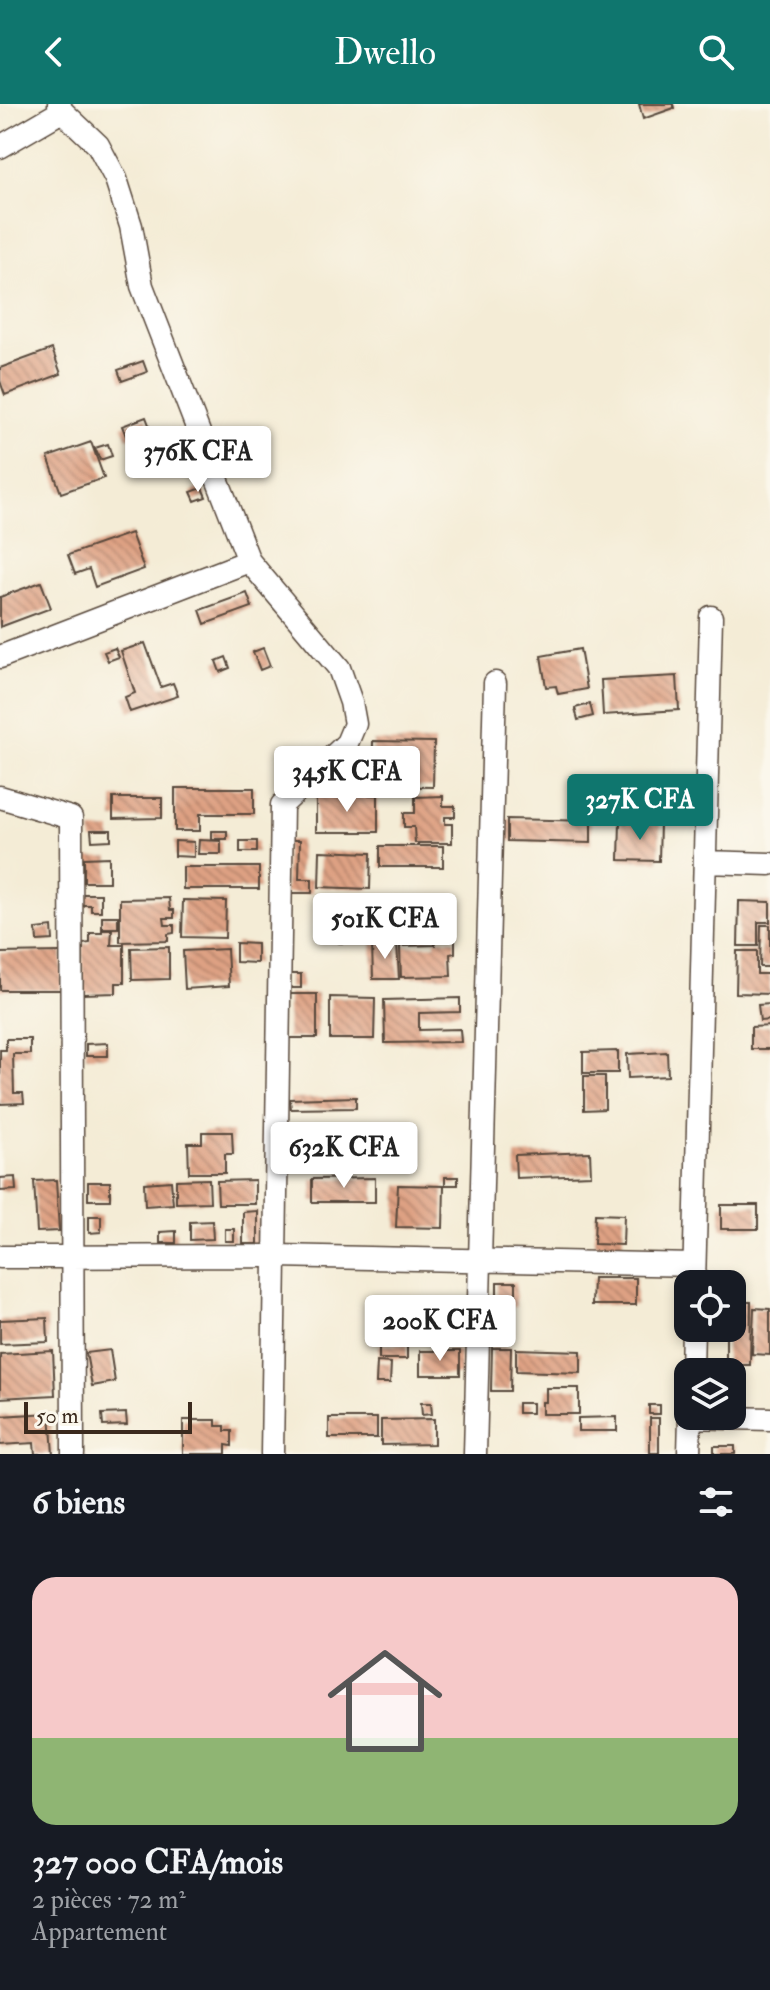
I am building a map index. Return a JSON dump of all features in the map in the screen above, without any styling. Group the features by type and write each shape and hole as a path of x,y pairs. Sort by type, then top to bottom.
{"street":[{"path":"0,147 61,108 98,145 116,179 136,248 142,286 249,561 339,668 351,702 355,724 347,743 282,805 272,1454"},
{"path":"0,657 249,561"},
{"path":"694,1270 711,617"},
{"path":"475,1454 495,683"},
{"path":"0,797 71,818 73,1454"},
{"path":"705,862 770,864"},
{"path":"0,1257 277,1256 480,1260 674,1273"},
{"path":"746,1418 770,1419"},
{"path":"689,1454 690,1430"}],"building":[{"path":"639,104 673,104 674,108 643,119"},
{"path":"52,349 61,374 5,395 0,368"},
{"path":"143,361 147,372 122,381 118,370"},
{"path":"146,417 151,430 127,438 122,426"},
{"path":"176,441 181,454 141,469 137,455"},
{"path":"91,442 104,478 61,493 48,457"},
{"path":"108,444 112,456 100,460 95,448"},
{"path":"202,488 206,497 195,501 191,492"},
{"path":"131,533 144,569 95,587 89,569 75,574 68,555"},
{"path":"41,582 51,608 0,627 0,597"},
{"path":"247,593 252,607 205,624 200,610"},
{"path":"145,643 161,687 173,683 178,696 130,712 125,697 135,693 121,651"},
{"path":"115,648 119,657 108,661 104,652"},
{"path":"263,648 270,666 260,670 253,652"},
{"path":"580,649 587,689 558,694 556,686 546,687 541,656"},
{"path":"226,657 230,668 220,672 216,661"},
{"path":"677,676 679,710 603,715 601,680"},
{"path":"590,704 593,716 578,720 575,708"},
{"path":"373,741 434,742 433,787 372,786"},
{"path":"175,788 254,788 254,814 200,814 200,831 175,831"},
{"path":"316,795 378,795 378,832 316,832"},
{"path":"443,796 443,806 455,806 455,817 445,817 445,824 452,824 452,843 415,843 414,827 404,827 404,813 415,813 415,797"},
{"path":"113,798 162,798 162,818 113,819"},
{"path":"507,819 591,821 591,843 507,841"},
{"path":"620,822 660,823 659,861 619,860"},
{"path":"91,830 111,830 111,840 92,841"},
{"path":"212,831 227,831 227,839 212,839"},
{"path":"199,840 221,841 221,854 198,854"},
{"path":"286,840 300,840 299,879 312,879 312,893 285,893"},
{"path":"175,841 194,842 194,857 175,856"},
{"path":"240,841 257,841 257,852 240,852"},
{"path":"380,846 443,846 443,867 380,867"},
{"path":"320,851 371,853 370,889 319,887"},
{"path":"109,857 109,882 84,882 84,858"},
{"path":"183,867 259,867 259,889 183,889"},
{"path":"79,894 101,894 101,911 91,911 91,905 79,905"},
{"path":"339,896 371,897 370,943 339,943"},
{"path":"169,898 174,918 164,918 165,925 174,925 174,933 168,934 168,941 120,942 120,899"},
{"path":"183,900 226,901 225,938 182,937"},
{"path":"377,900 427,901 427,940 377,939"},
{"path":"739,901 770,902 770,922 758,922 758,946 738,946"},
{"path":"102,916 118,916 118,928 102,928"},
{"path":"761,925 770,925 770,967 760,967"},
{"path":"52,927 53,940 37,941 36,929"},
{"path":"102,930 112,930 111,945 124,945 124,983 116,983 116,993 83,994 83,944 90,943 90,933 102,933"},
{"path":"435,940 455,940 455,953 450,954 451,976 401,977 400,946 435,945"},
{"path":"236,943 257,944 257,963 236,962"},
{"path":"372,943 397,943 399,979 373,979"},
{"path":"169,947 169,979 132,980 131,948"},
{"path":"227,949 229,986 185,989 183,951"},
{"path":"737,951 757,951 757,974 770,974 770,994 736,993"},
{"path":"62,952 62,990 0,990 0,953"},
{"path":"289,974 301,974 301,988 289,988"},
{"path":"288,994 317,994 317,1038 287,1038"},
{"path":"330,997 375,998 374,1039 330,1039"},
{"path":"460,998 460,1012 419,1013 419,1030 460,1029 461,1042 385,1043 384,1000"},
{"path":"770,1004 770,1020 760,1021 758,1005"},
{"path":"770,1026 770,1049 751,1049 751,1027"},
{"path":"6,1039 30,1039 30,1054 13,1054 14,1093 23,1093 24,1103 0,1104 0,1050 6,1050"},
{"path":"108,1043 108,1056 86,1056 86,1044"},
{"path":"618,1051 618,1073 583,1073 583,1052"},
{"path":"667,1052 668,1076 628,1078 627,1054"},
{"path":"584,1076 605,1076 605,1109 584,1110"},
{"path":"356,1097 356,1108 291,1109 290,1099"},
{"path":"202,1132 232,1132 233,1154 225,1154 225,1173 189,1173 188,1143 202,1143"},
{"path":"590,1152 591,1175 516,1178 515,1155"},
{"path":"15,1177 16,1190 0,1191 0,1178"},
{"path":"445,1177 458,1177 458,1185 445,1185"},
{"path":"375,1178 375,1202 312,1202 312,1179"},
{"path":"209,1179 210,1202 176,1203 176,1180"},
{"path":"56,1180 59,1231 37,1232 34,1181"},
{"path":"255,1180 255,1204 218,1204 217,1181"},
{"path":"171,1181 173,1204 145,1206 144,1183"},
{"path":"88,1182 110,1182 110,1200 88,1200"},
{"path":"398,1185 444,1186 443,1228 396,1227"},
{"path":"721,1205 758,1205 758,1229 721,1229"},
{"path":"258,1211 258,1244 243,1244 243,1212"},
{"path":"595,1214 624,1215 623,1245 594,1244"},
{"path":"89,1216 101,1216 101,1232 89,1233"},
{"path":"212,1221 213,1239 190,1240 190,1222"},
{"path":"225,1229 234,1229 234,1241 225,1241"},
{"path":"176,1231 176,1243 160,1243 160,1232"},
{"path":"593,1278 636,1278 636,1305 592,1305"},
{"path":"497,1282 516,1282 516,1307 497,1307"},
{"path":"465,1300 466,1345 441,1345 440,1301"},
{"path":"746,1302 751,1302 750,1365 746,1365 746,1358 726,1358 726,1342 746,1342"},
{"path":"754,1308 770,1309 770,1355 752,1354"},
{"path":"47,1318 48,1342 0,1344 0,1320"},
{"path":"422,1330 422,1343 407,1343 407,1331"},
{"path":"379,1345 407,1345 407,1359 379,1359"},
{"path":"492,1348 511,1348 510,1391 491,1391"},
{"path":"516,1349 581,1351 581,1373 516,1371"},
{"path":"110,1350 115,1382 92,1386 86,1353"},
{"path":"53,1351 55,1395 0,1398 0,1354"},
{"path":"420,1351 460,1351 460,1375 420,1375"},
{"path":"377,1362 391,1363 390,1383 376,1383"},
{"path":"546,1388 579,1388 579,1414 542,1414"},
{"path":"421,1403 431,1403 432,1414 422,1415"},
{"path":"518,1403 532,1403 532,1413 518,1413"},
{"path":"649,1405 660,1405 660,1414 649,1414"},
{"path":"50,1413 53,1454 35,1454 34,1443 0,1445 0,1416"},
{"path":"126,1413 127,1425 103,1426 102,1414"},
{"path":"617,1417 617,1431 578,1431 578,1418"},
{"path":"329,1418 377,1418 377,1438 329,1438"},
{"path":"650,1418 659,1418 659,1453 650,1453"},
{"path":"434,1419 434,1444 381,1445 381,1420"},
{"path":"183,1420 216,1420 216,1426 225,1426 225,1431 232,1431 232,1446 226,1445 226,1454 183,1454"},
{"path":"714,1446 735,1446 735,1454 714,1454"}]}
